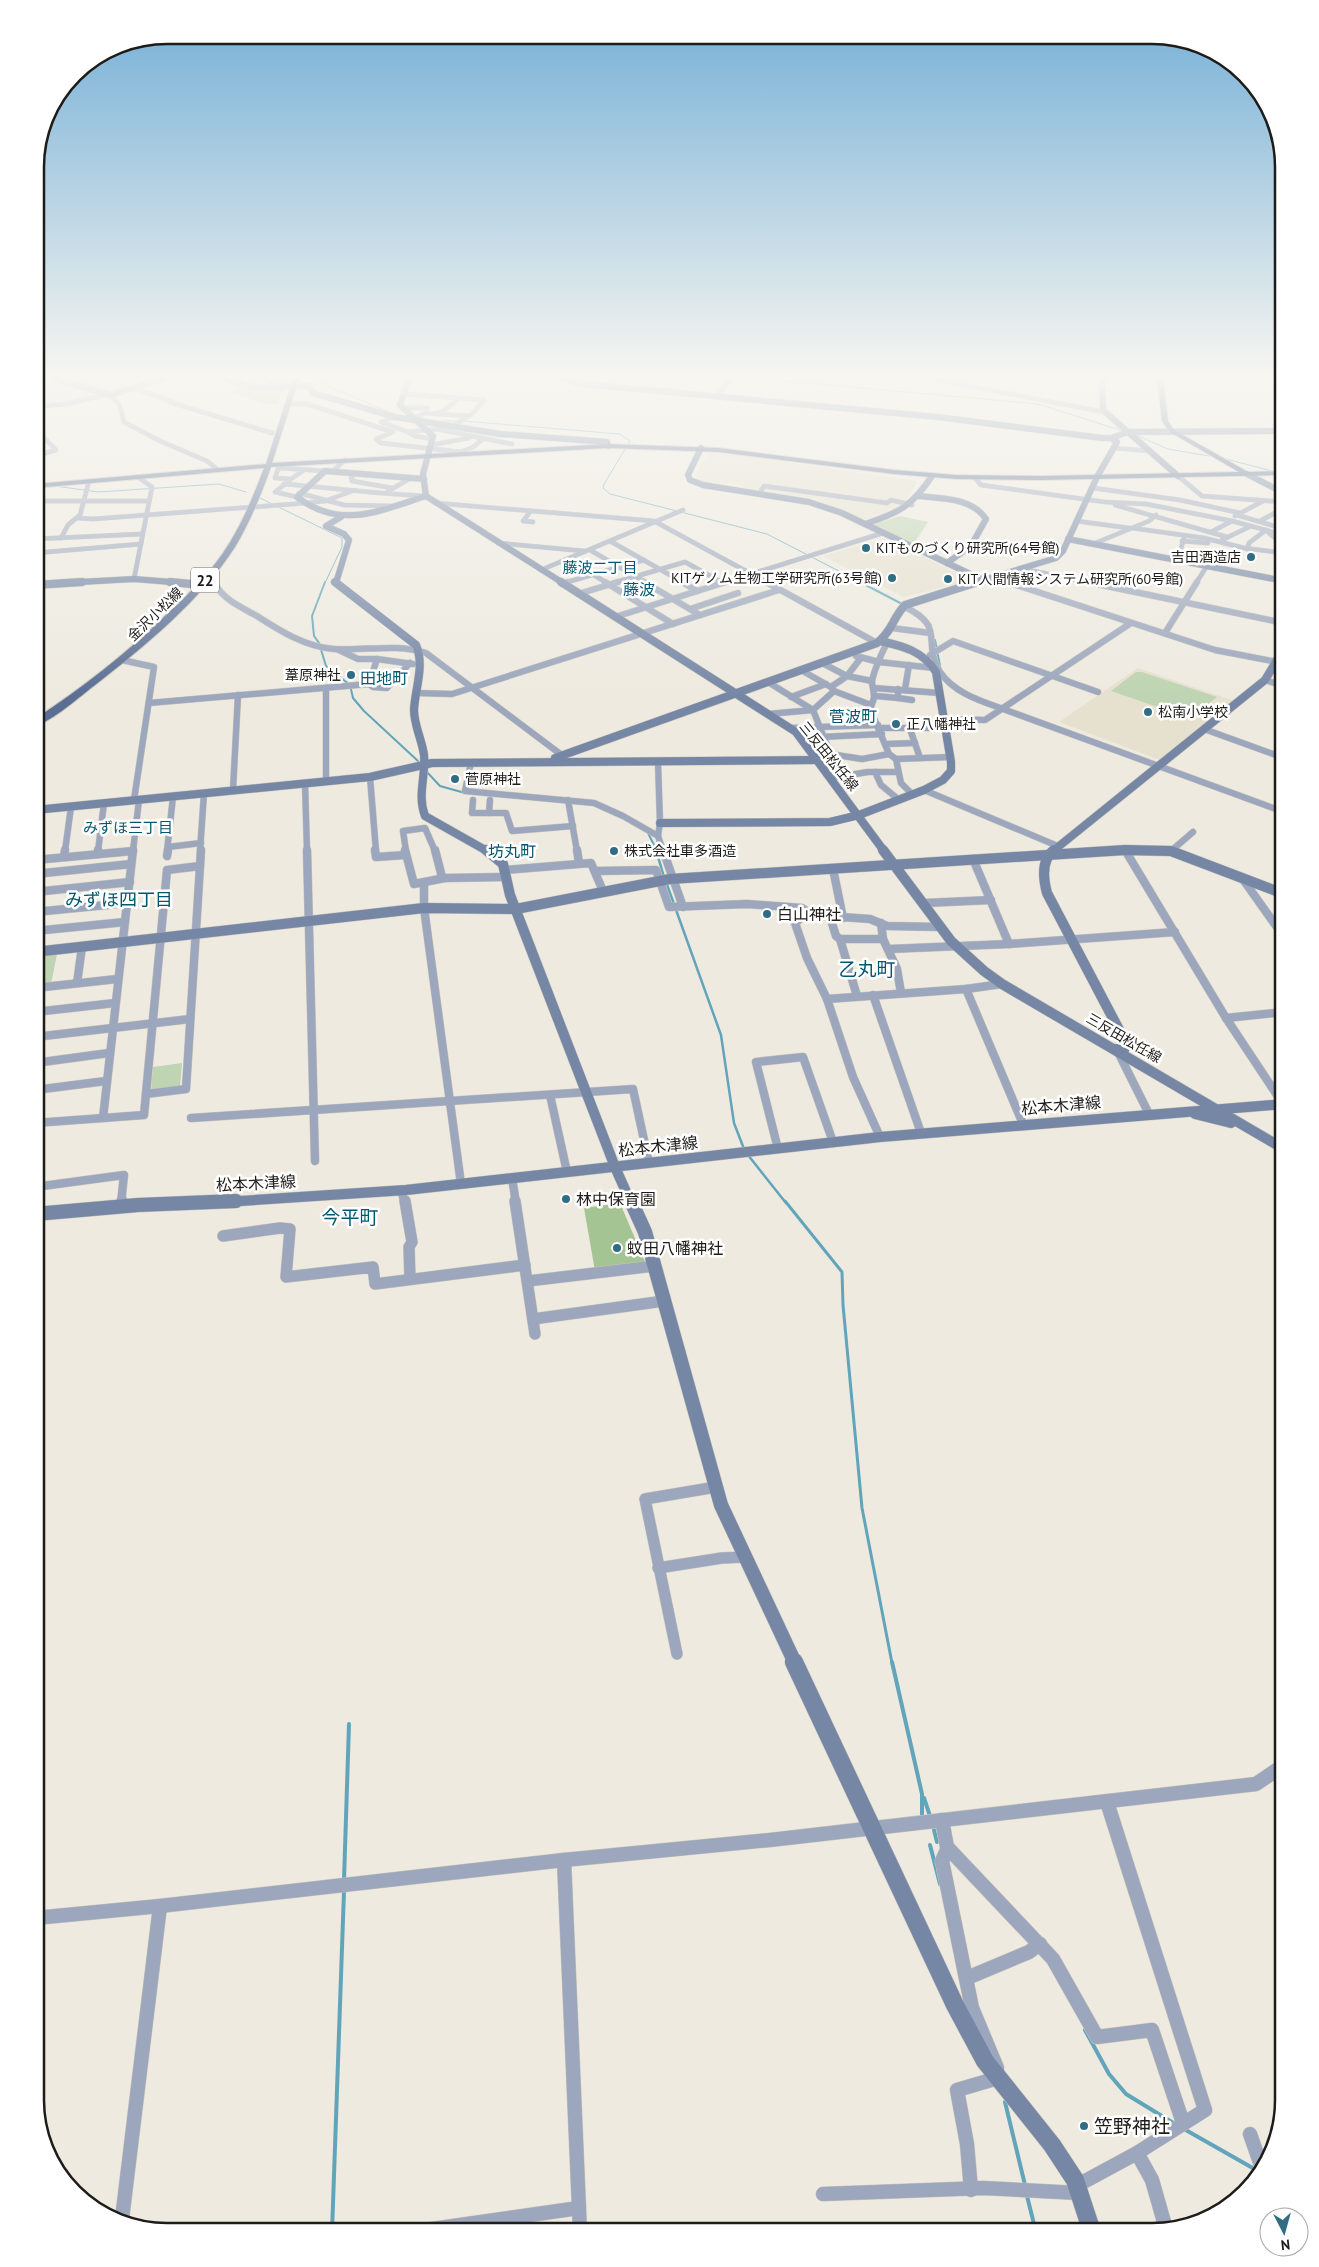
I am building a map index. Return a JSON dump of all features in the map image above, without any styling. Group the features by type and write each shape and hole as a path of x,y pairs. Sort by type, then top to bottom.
{"main road":[{"name":"金沢小松線","path":"44,716 139,647 198,584 232,546 257,485"},
{"name":"金沢小松線","path":"44,711 81,686 142,638 198,584"}],"street":[{"path":"61,538 68,525 77,518 86,500 88,485"},
{"path":"134,579 152,488 148,485"},
{"path":"283,485 275,492 344,505 392,506"},
{"path":"294,485 358,490 374,494 426,496"},
{"path":"77,518 94,519 270,507 325,501 372,485"},
{"path":"378,485 392,488"},
{"path":"374,506 384,494 398,485"},
{"path":"423,485 423,490 426,496"},
{"path":"702,485 820,505 865,524 985,581"},
{"path":"865,524 902,511 912,504 926,485"},
{"path":"981,485 1105,502 1146,504 1231,520 1275,532"},
{"path":"544,762 882,642 892,628 898,613 905,605 1060,556 1094,485"},
{"path":"1189,485 1202,496 1275,501"},
{"path":"298,495 308,486"},
{"path":"759,494 764,486 887,503 891,500 912,504"},
{"path":"1093,488 1219,507 1275,526"},
{"path":"298,495 321,513 341,517 361,514 426,496"},
{"name":"三反田松任線","path":"426,496 790,728 801,738 818,760 956,946 984,971 1002,984 1117,1049 1275,1144"},
{"path":"919,496 957,501 974,507 984,514 986,519 983,527 968,552 947,563"},
{"path":"1144,496 1146,504"},
{"path":"1188,511 1202,496"},
{"path":"1214,518 1225,498"},
{"path":"1093,544 1154,517 1168,500"},
{"path":"1210,532 1238,514 1256,506 1263,500"},
{"path":"44,501 150,501"},
{"path":"1105,502 1176,524 1227,537"},
{"path":"435,503 654,521 779,590 882,642 912,650 926,658 934,668 939,681 951,758 951,771 942,780 924,790 859,815 830,822 660,823"},
{"path":"1135,511 1146,504"},
{"path":"541,570 681,511"},
{"path":"530,512 523,521 533,522"},
{"path":"1163,533 1166,528 1198,513"},
{"path":"1260,521 1274,514"},
{"path":"341,517 326,526 344,534 349,540 335,583 420,650"},
{"path":"1076,521 1187,535 1218,543 1275,552"},
{"path":"1173,559 1180,552 1182,541 1187,535 1195,529 1204,526"},
{"path":"1182,541 1218,543 1251,526"},
{"path":"1266,530 1275,538"},
{"path":"1230,570 1249,543 1266,530"},
{"path":"614,617 883,533"},
{"path":"44,539 142,534"},
{"path":"1068,539 1275,580"},
{"path":"610,541 697,591"},
{"path":"498,543 588,551 636,577 700,616"},
{"path":"44,552 141,544"},
{"path":"1180,552 1237,558"},
{"path":"1195,564 1202,554"},
{"path":"568,559 673,624"},
{"path":"562,584 644,560"},
{"path":"578,594 685,562 723,583"},
{"path":"1165,634 1186,603 1207,566"},
{"path":"1023,569 1275,620"},
{"path":"994,578 1215,650 1275,662"},
{"path":"44,584 134,579 217,586 223,596 305,644 339,649 396,646 420,650 474,688 563,756"},
{"path":"711,587 728,597"},
{"path":"416,694 452,694 474,688 779,590"},
{"path":"690,609 738,593"},
{"path":"905,605 927,621 940,672 959,690 1275,809"},
{"path":"944,719 985,720 1131,623"},
{"path":"892,628 930,634"},
{"path":"926,658 953,641 1098,692"},
{"path":"882,642 884,647 873,684 876,696 870,709 889,754 896,759 951,758"},
{"path":"339,649 358,659 377,659 415,664"},
{"path":"420,650 415,664 416,694 414,712 424,756 421,808 425,816 482,846 503,864 516,909 586,1092 615,1167 645,1232 721,1505 955,2005 985,2061 1052,2145 1078,2190 1089,2223"},
{"path":"849,653 860,659 934,668"},
{"path":"369,684 377,659"},
{"path":"768,714 813,710 830,688 847,676 860,659"},
{"path":"103,1118 121,943 130,882 136,800 154,667 122,660"},
{"path":"822,663 847,676 873,684 898,689 940,693"},
{"path":"149,703 369,684 372,687 387,688 415,664"},
{"path":"906,689 909,665"},
{"path":"1149,1114 1117,1049 1125,1048 1126,1043 1047,894 1044,881 1045,864 1048,855 1265,680 1275,665"},
{"path":"801,670 830,688 871,705"},
{"path":"1265,680 1275,683"},
{"path":"768,682 813,710 831,755"},
{"path":"326,688 326,781"},
{"path":"792,697 830,688"},
{"path":"898,689 898,698"},
{"path":"233,790 238,695"},
{"path":"876,696 912,700"},
{"path":"790,728 946,728"},
{"path":"801,738 825,737 880,729"},
{"path":"910,729 920,758"},
{"path":"1204,729 1275,755"},
{"path":"886,744 915,743"},
{"path":"811,751 862,759 889,754"},
{"path":"862,759 877,782 888,793 898,799"},
{"path":"896,759 896,772 906,791 912,794"},
{"path":"44,809 370,777 398,772 423,764 818,760"},
{"path":"658,762 660,823 658,836 667,880 669,907 747,904 802,908 813,915 870,919 887,926 941,927"},
{"path":"470,763 465,791 596,804 623,816 658,836"},
{"path":"830,778 872,772 896,772"},
{"path":"370,777 376,858 406,855"},
{"path":"305,783 315,1161"},
{"path":"924,790 1060,847"},
{"path":"146,1094 186,1089 204,793"},
{"path":"167,856 173,797"},
{"path":"473,800 472,813 506,813 512,831 573,826"},
{"path":"489,813 490,800"},
{"path":"569,802 579,863"},
{"path":"98,854 104,803"},
{"path":"64,857 71,807"},
{"path":"445,878 442,877 434,846 425,828 403,831 406,855 414,884 445,878 505,874 579,863 591,863 603,891"},
{"path":"1171,851 1193,832"},
{"path":"168,847 201,843"},
{"path":"1125,850 1226,1018 1275,1092"},
{"path":"44,951 424,908 516,909 667,880 1125,850 1171,851 1275,891"},
{"path":"44,859 133,851"},
{"path":"973,859 992,900 1009,944"},
{"path":"44,873 131,864"},
{"path":"44,1122 144,1115 167,867 200,866"},
{"path":"833,869 843,918"},
{"path":"594,871 656,870 667,880 682,907"},
{"path":"1242,878 1275,924"},
{"path":"44,891 130,882"},
{"path":"424,883 424,908 448,1102 461,1184"},
{"path":"925,903 992,900"},
{"path":"44,911 127,903"},
{"path":"808,912 795,923 807,958 827,999 853,1077 880,1137"},
{"path":"830,917 836,936 840,939 857,996"},
{"path":"44,930 125,922"},
{"path":"881,923 883,939 897,969 901,993"},
{"path":"889,949 1009,944 1175,932"},
{"path":"840,939 883,939"},
{"path":"77,982 82,947"},
{"path":"44,987 117,979"},
{"path":"827,999 1002,984"},
{"path":"966,988 1024,1124"},
{"path":"873,994 921,1133"},
{"path":"44,1011 115,1003"},
{"path":"1226,1018 1275,1013"},
{"path":"44,1036 190,1019"},
{"path":"44,1062 109,1053"},
{"path":"778,1149 756,1062 802,1057 833,1142"},
{"path":"44,1089 106,1081"},
{"path":"191,1118 633,1089 649,1163"},
{"path":"1174,1112 1184,1106 1187,1098 1186,1090 1217,1102 1248,1106"},
{"path":"550,1094 567,1172"},
{"name":"松本木津線","path":"44,1213 121,1206 225,1202 401,1190 880,1137 1275,1104"},
{"path":"1248,1106 1240,1111 1236,1117 1249,1128"},
{"path":"1174,1112 1217,1118 1249,1128"},
{"path":"44,1186 124,1175 121,1206"},
{"path":"512,1178 535,1334"},
{"path":"401,1190 408,1211 412,1242 409,1247 410,1279"},
{"path":"223,1236 280,1228 290,1229 286,1277 373,1267 375,1284 525,1265"},
{"path":"528,1281 654,1266"},
{"path":"533,1319 664,1301"},
{"path":"677,1654 645,1499 716,1488"},
{"path":"658,1568 745,1556"},
{"path":"44,1917 1107,1802 1256,1784 1275,1771"},
{"path":"823,2194 906,2189 1078,2190 1204,2110 1107,1802"},
{"path":"942,1820 948,1848 1062,1974 1096,2037 1152,2030 1180,2125"},
{"path":"948,1848 942,1861 972,2008 990,2048 1000,2080"},
{"path":"564,1860 580,2223"},
{"path":"122,2215 160,1906"},
{"path":"967,1978 1036,1947"},
{"path":"971,2190 967,2144 957,2090 1000,2080"},
{"path":"1250,2134 1259,2161"},
{"path":"1137,2153 1152,2180 1164,2222"},
{"path":"474,2223 579,2208"}],"shaded area":[{"path":"739,485 915,485 903,506 863,520 812,498 746,489"},
{"path":"885,538 971,580 904,597 823,556"},
{"name":"松南小学校","path":"1138,668 1234,701 1160,760 1059,722"}],"green space":[{"path":"900,516 928,522 914,543 872,525"},
{"path":"1136,672 1142,672 1217,697 1190,718 1111,691"},
{"path":"57,954 51,984 44,985 44,955"},
{"path":"182,1063 180,1087 151,1091 153,1067"},
{"path":"620,1203 645,1262 595,1271 584,1208"}],"waterway":[{"path":"55,486 98,492 207,485"},
{"path":"222,485 246,492"},
{"path":"604,485 603,488 610,494 767,534 862,583"},
{"path":"260,498 342,538 342,547 325,583"},
{"path":"325,582 312,616 314,636 319,643 326,666 350,685 353,698 364,711 418,761"},
{"path":"860,582 904,605"},
{"path":"920,613 931,625"},
{"path":"935,640 940,666"},
{"path":"426,771 440,786 465,793"},
{"path":"648,833 657,851"},
{"path":"656,850 664,877"},
{"path":"666,882 721,1035 734,1123 744,1149"},
{"path":"748,1155 786,1203"},
{"path":"785,1201 842,1272 843,1305 862,1508 892,1663"},
{"path":"892,1662 922,1794 922,1815"},
{"path":"344,1880 349,1724"},
{"path":"924,1798 930,1816"},
{"path":"934,1830 937,1842"},
{"path":"930,1845 940,1884"},
{"path":"332,2223 344,1891"},
{"path":"1085,2030 1109,2074 1126,2094 1175,2124"},
{"path":"1005,2102 1025,2185"},
{"path":"1184,2129 1254,2169"},
{"path":"1027,2196 1034,2223"}],"place":[{"name":"KITものづくり研究所(64号館)","path":"866,548"},
{"name":"吉田酒造店","path":"1251,557"},
{"name":"KITゲノム生物工学研究所(63号館)","path":"892,578"},
{"name":"KIT人間情報システム研究所(60号館)","path":"948,579"},
{"name":"葦原神社","path":"351,675"},
{"name":"松南小学校","path":"1148,712"},
{"name":"正八幡神社","path":"896,724"},
{"name":"菅原神社","path":"455,779"},
{"name":"株式会社車多酒造","path":"614,851"},
{"name":"白山神社","path":"767,914"},
{"name":"林中保育園","path":"566,1199"},
{"name":"蚊田八幡神社","path":"617,1248"},
{"name":"笠野神社","path":"1084,2126"}],"district":[{"name":"藤波二丁目","path":"600,567"},
{"name":"藤波","path":"639,589"},
{"name":"田地町","path":"384,678"},
{"name":"菅波町","path":"853,716"},
{"name":"みずほ三丁目","path":"128,827"},
{"name":"坊丸町","path":"512,851"},
{"name":"みずほ四丁目","path":"119,899"},
{"name":"乙丸町","path":"867,969"},
{"name":"今平町","path":"350,1217"}]}
